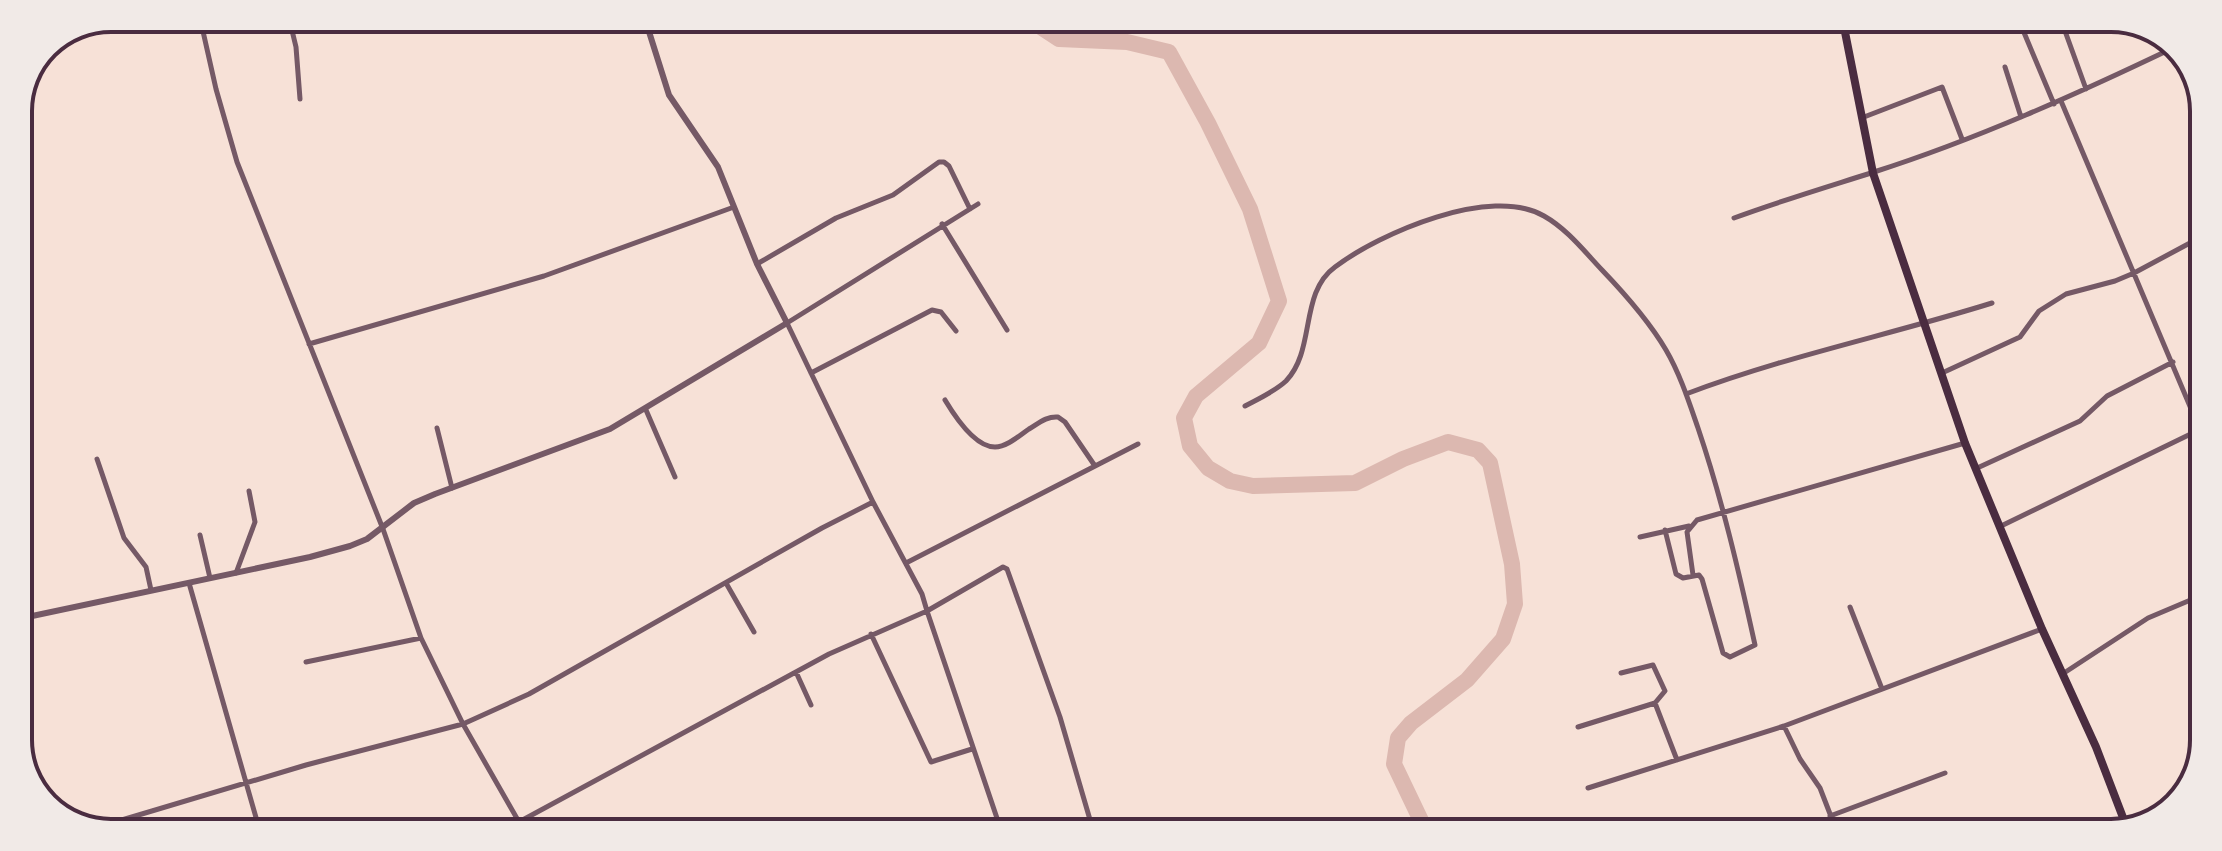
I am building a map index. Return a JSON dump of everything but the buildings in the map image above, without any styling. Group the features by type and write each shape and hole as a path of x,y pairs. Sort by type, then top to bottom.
{"main road":[{"path":"1844,32 1864,117 1873,173 1974,469 2064,673 2123,818"}],"street":[{"path":"203,32 237,162 383,529 421,638 463,724 517,819"},
{"path":"292,32 300,99"},
{"path":"649,32 669,95 718,167 757,264 873,502 922,594 997,819"},
{"path":"2024,32 2054,104"},
{"path":"2065,32 2086,89"},
{"path":"1734,218 1792,196 1873,173 2021,117 2163,52"},
{"path":"2005,67 2021,117"},
{"path":"1864,117 1942,87 1962,139"},
{"path":"2061,101 2190,403"},
{"path":"757,264 836,218 893,195 939,162 949,166 970,209"},
{"path":"32,616 335,551 367,539 414,503 585,440 646,410 978,204"},
{"path":"1245,406 1277,387 1296,367 1316,291 1333,268 1361,249 1399,230 1434,218 1511,205 1543,215 1574,240 1610,279 1666,350 1686,394 1711,466 1755,645 1735,656 1726,656 1720,648 1702,579 1699,575 1683,578 1676,574 1665,530"},
{"path":"309,344 544,276 734,207"},
{"path":"942,224 1007,330"},
{"path":"1942,374 2020,337 2039,311 2066,294 2115,281 2190,243"},
{"path":"1686,394 1822,349 1925,324 1992,303"},
{"path":"811,373 932,310 941,312 956,331"},
{"path":"1974,469 2080,421 2107,396 2173,362"},
{"path":"945,400 970,433 986,445 995,447 1044,419 1058,417 1065,422 1095,466"},
{"path":"646,410 675,477"},
{"path":"437,428 452,488"},
{"path":"1998,527 2190,435"},
{"path":"1640,537 1965,443"},
{"path":"906,563 1138,444"},
{"path":"97,459 124,538 146,567 151,590"},
{"path":"236,573 255,522 249,491"},
{"path":"125,819 244,783 463,724 529,694 873,502"},
{"path":"1690,525 1687,536 1693,575"},
{"path":"200,535 210,578"},
{"path":"534,819 796,672 871,634 927,611 999,568 1007,569 1060,717 1090,819"},
{"path":"189,583 256,819"},
{"path":"726,583 754,632"},
{"path":"2064,673 2148,618 2190,600"},
{"path":"1850,607 1882,689"},
{"path":"1588,788 1784,726 2042,629"},
{"path":"871,634 931,762 972,749"},
{"path":"306,662 421,638"},
{"path":"1578,727 1655,703 1665,691 1653,665 1621,673"},
{"path":"796,672 811,705"},
{"path":"1655,703 1677,760"},
{"path":"1784,726 1800,759 1820,788 1831,819"},
{"path":"1830,816 1945,773"}],"waterway":[{"path":"1048,32 1059,39 1127,42 1169,52 1250,209 1279,301 1259,343 1196,396 1184,418 1190,446 1208,468 1230,481 1253,486 1355,483 1403,459 1448,442 1478,450 1490,463 1512,564 1515,604 1503,639 1467,680 1411,723 1398,738 1394,764 1420,819"}]}
